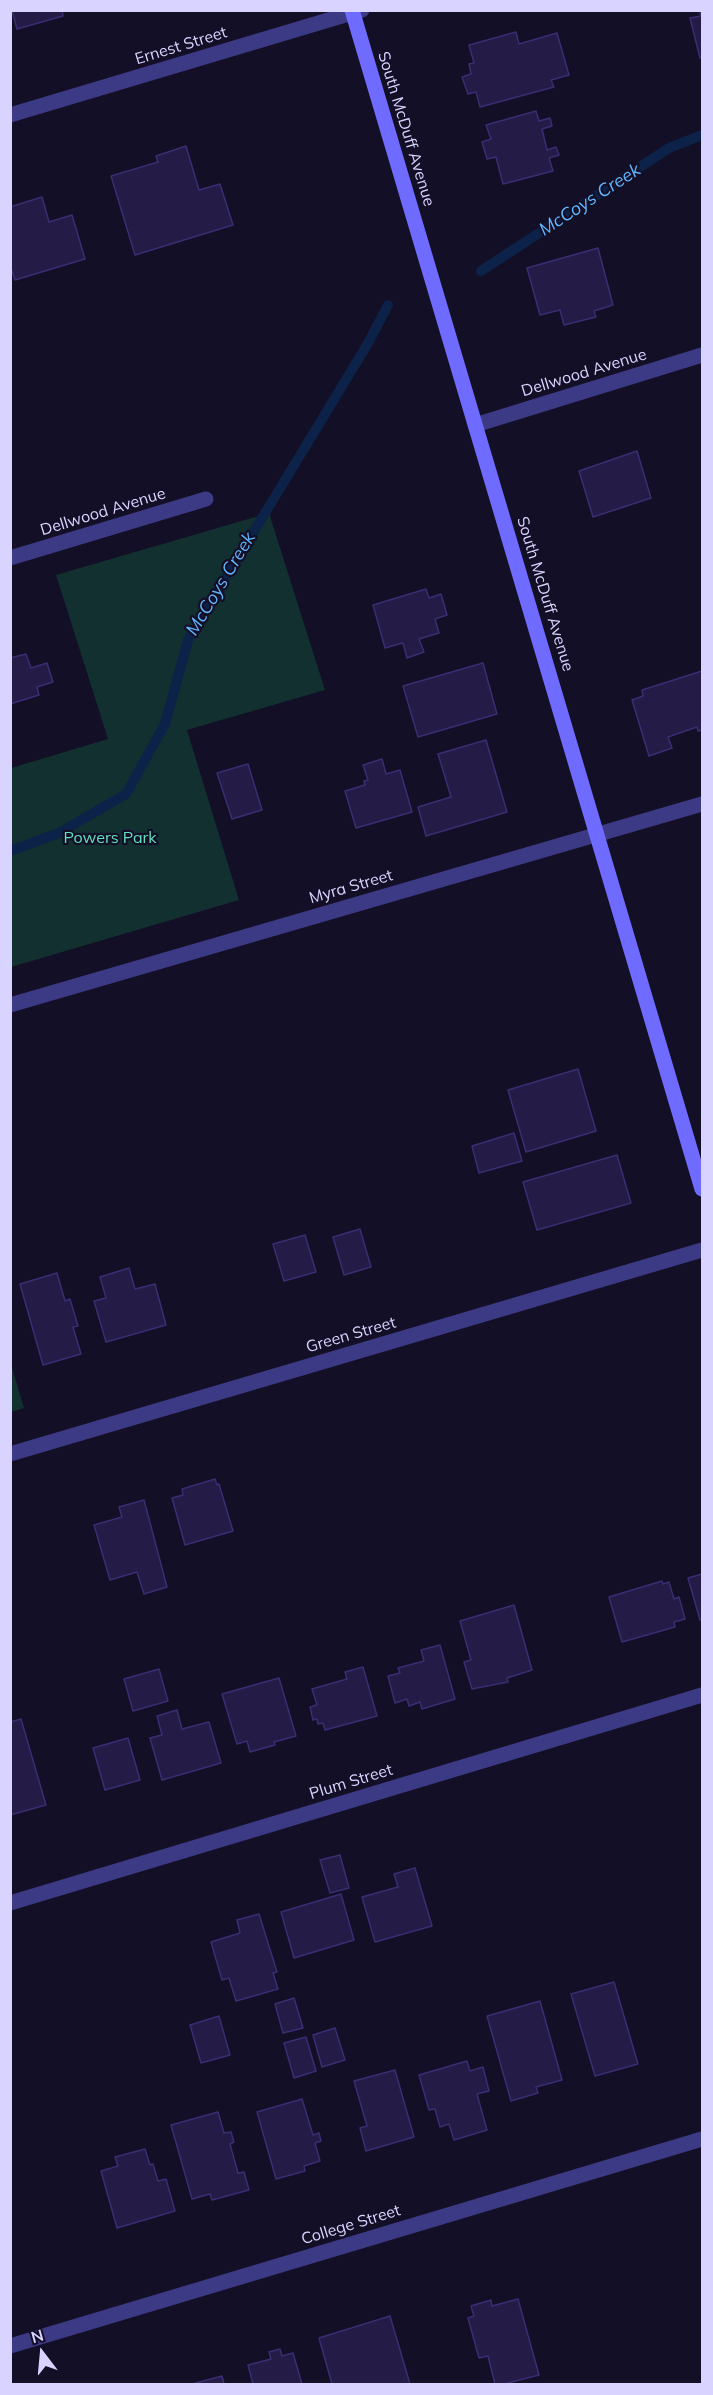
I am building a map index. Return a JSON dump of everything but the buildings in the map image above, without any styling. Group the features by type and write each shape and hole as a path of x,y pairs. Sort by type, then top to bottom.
{"main road":[{"name":"South McDuff Avenue","path":"355,12 702,1189"}],"street":[{"name":"Ernest Street","path":"10,115 355,12"},
{"name":"Dellwood Avenue","path":"475,425 702,355"},
{"name":"Dellwood Avenue","path":"10,558 206,499"},
{"name":"Myra Street","path":"10,1005 702,804"},
{"name":"Green Street","path":"10,1454 702,1250"},
{"name":"Plum Street","path":"10,1903 702,1695"},
{"name":"College Street","path":"10,2346 702,2139"}],"green space":[{"name":"Powers Park","path":"269,513 325,690 187,730 239,900 11,967 11,768 108,739 56,575"},
{"path":"11,1364 24,1408 10,1412"}],"waterway":[{"name":"McCoys Creek","path":"481,271 669,148 702,135"},
{"name":"McCoys Creek","path":"10,851 59,833 126,794 165,724 188,640 367,345 388,305"}]}
